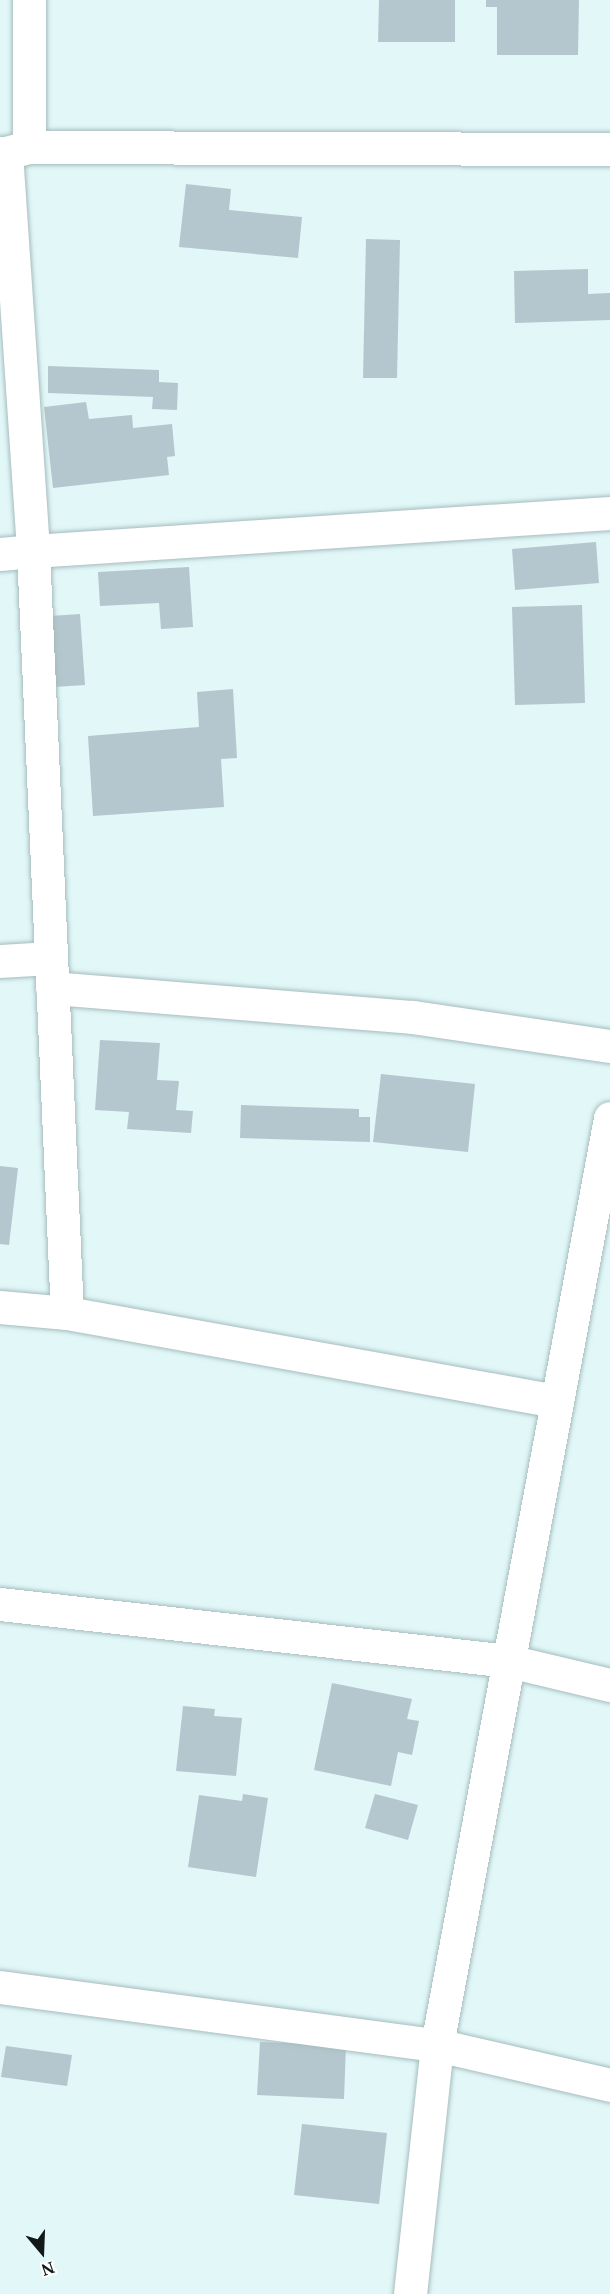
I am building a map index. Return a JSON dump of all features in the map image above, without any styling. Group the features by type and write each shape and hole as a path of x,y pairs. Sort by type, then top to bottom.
{"street":[{"path":"29,0 12,151 33,551 67,1313"},
{"path":"12,151 610,149"},
{"path":"0,554 610,513"},
{"path":"0,961 51,973 413,1017 610,1046"},
{"path":"410,2294 437,2045 557,1401 599,1250 610,1118"},
{"path":"0,1307 67,1313 557,1401"},
{"path":"0,1604 509,1662 610,1685"},
{"path":"0,1987 437,2045 610,2085"}],"building":[{"path":"379,0 455,0 455,42 378,42"},
{"path":"486,0 579,0 578,55 497,55 497,7 486,7"},
{"path":"186,184 231,189 229,210 302,217 298,258 179,247"},
{"path":"366,239 400,240 397,378 363,378"},
{"path":"588,269 588,294 610,293 610,320 515,323 514,271"},
{"path":"48,366 159,370 159,382 178,383 177,410 152,409 153,397 48,393"},
{"path":"86,402 89,419 132,415 133,428 172,424 175,456 167,457 169,475 53,488 44,407"},
{"path":"596,542 599,583 515,590 512,549"},
{"path":"189,567 193,627 161,629 159,603 100,606 98,572"},
{"path":"582,605 585,703 515,705 512,607"},
{"path":"80,614 85,685 54,687 50,616"},
{"path":"233,689 237,758 221,759 224,807 93,816 88,736 199,727 197,692"},
{"path":"100,1040 160,1043 157,1080 179,1081 176,1110 193,1111 191,1133 127,1129 129,1112 95,1110"},
{"path":"381,1074 475,1084 468,1152 373,1142"},
{"path":"241,1105 359,1109 359,1117 370,1117 370,1142 240,1138"},
{"path":"0,1166 18,1168 9,1245 0,1244"},
{"path":"332,1683 412,1699 407,1719 419,1721 412,1755 398,1752 391,1786 314,1770"},
{"path":"183,1706 215,1709 214,1716 242,1718 236,1776 176,1771"},
{"path":"243,1794 268,1798 256,1877 188,1867 199,1795 242,1801"},
{"path":"375,1794 418,1805 408,1840 365,1828"},
{"path":"260,2042 346,2045 344,2099 257,2095"},
{"path":"6,2046 72,2055 67,2086 1,2077"},
{"path":"302,2124 387,2133 379,2204 294,2195"}]}
